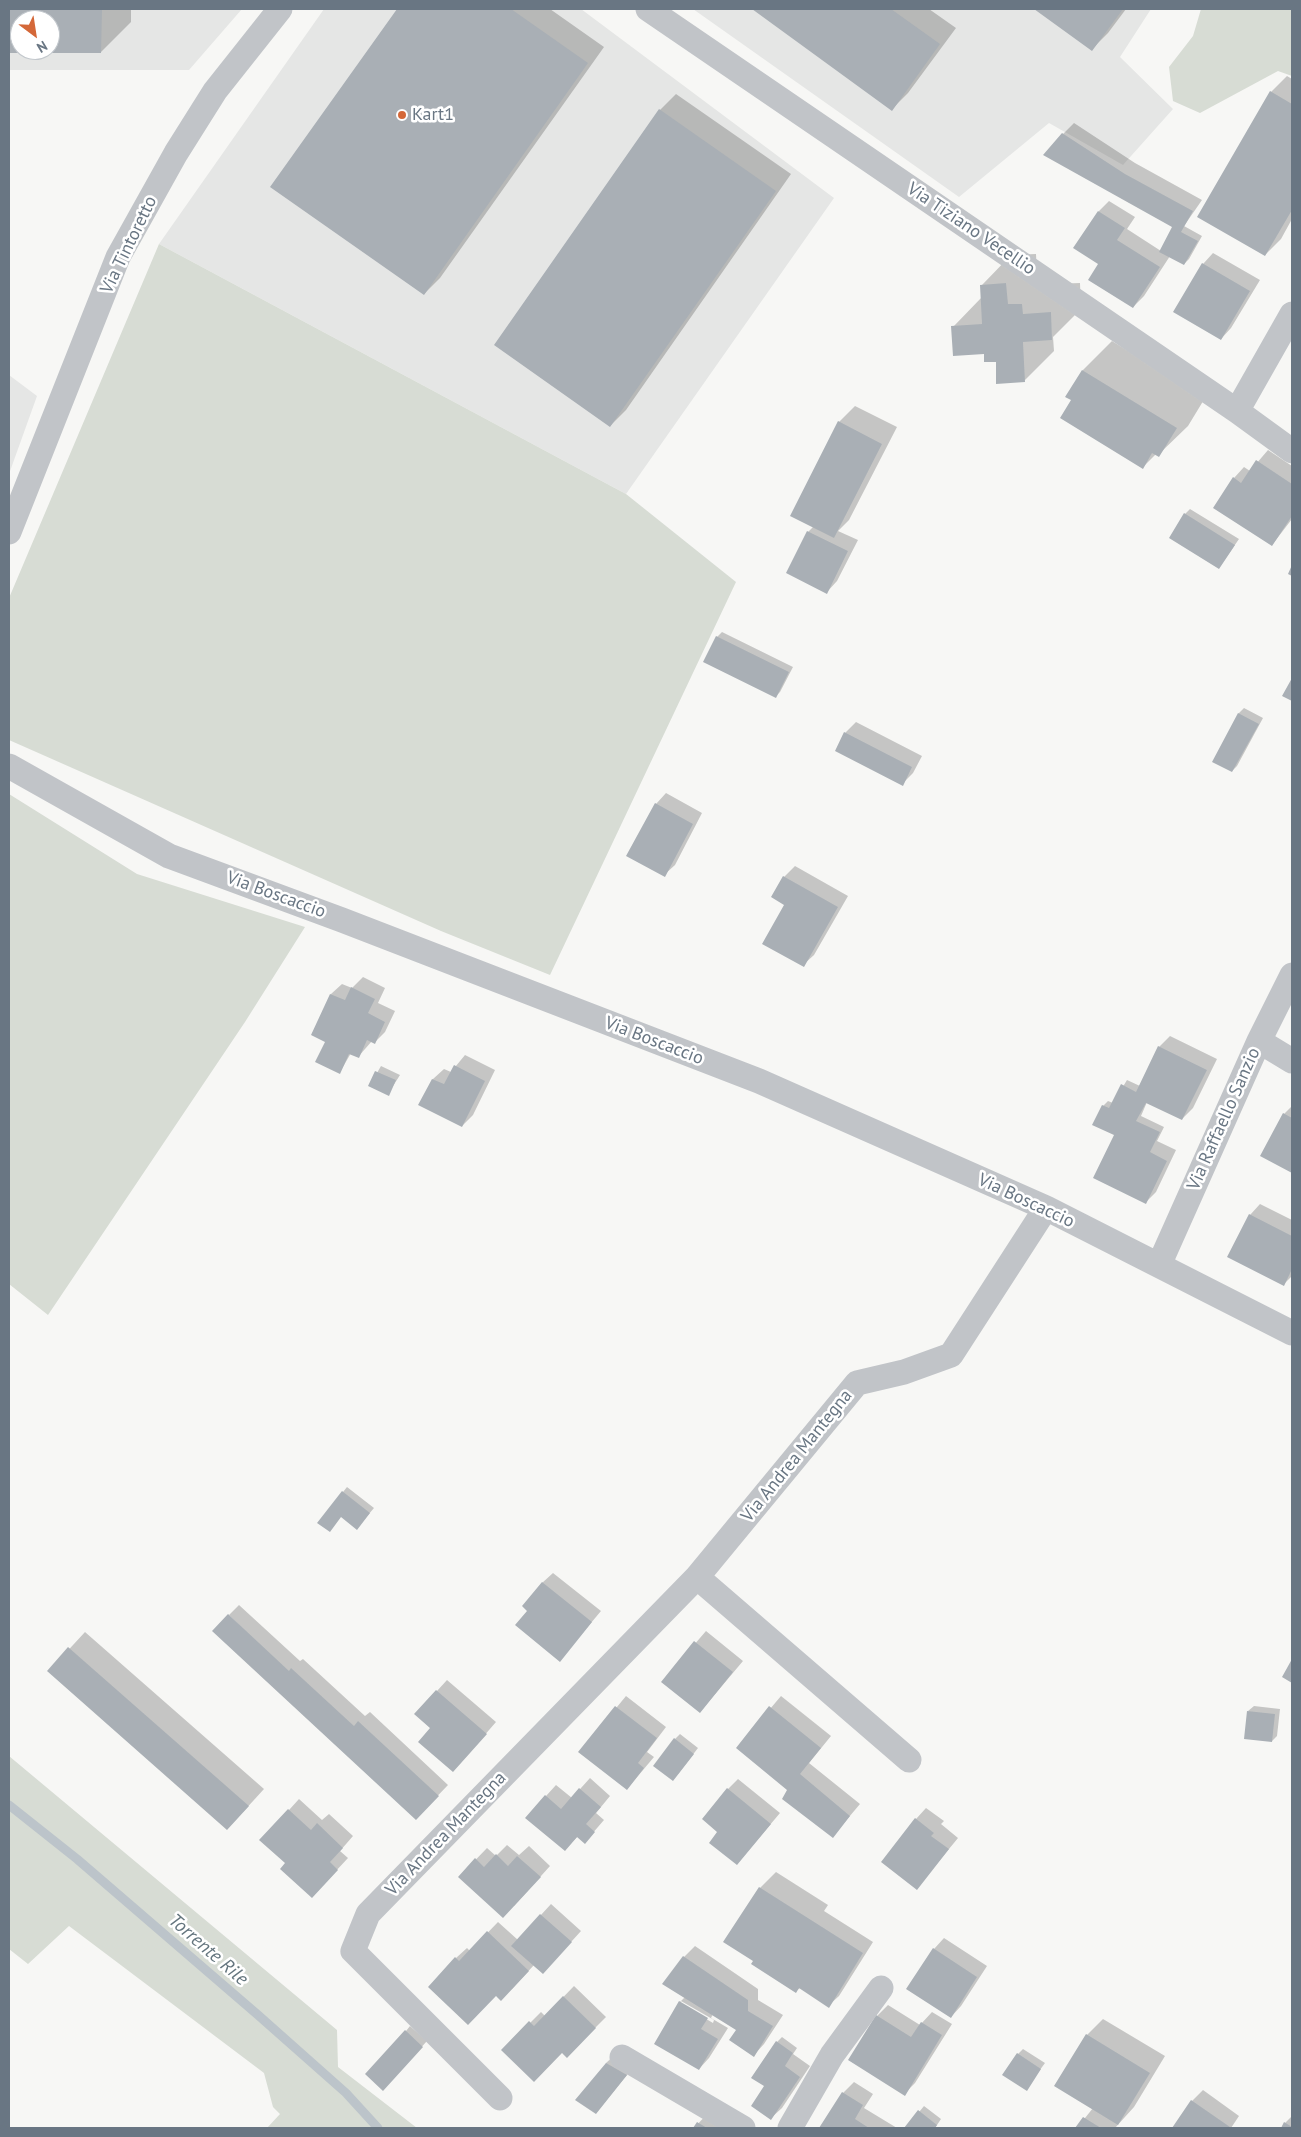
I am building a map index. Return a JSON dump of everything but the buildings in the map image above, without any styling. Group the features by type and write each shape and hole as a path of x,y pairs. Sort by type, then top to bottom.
{"street":[{"name":"Via Tintoretto","path":"9,532 118,257 176,153 214,91 280,9"},
{"name":"Via Tiziano Vecellio","path":"648,9 1237,411 1292,451"},
{"path":"1237,411 1292,314"},
{"name":"Via Boscaccio","path":"9,766 169,856 342,920 759,1082 1046,1208 1292,1333"},
{"name":"Via Raffaello Sanzio","path":"1159,1265 1259,1042 1292,975"},
{"path":"1259,1042 1292,1061"},
{"name":"Via Andrea Mantegna","path":"500,2098 353,1951 368,1914 697,1577 857,1383 904,1372 951,1355 1046,1208"},
{"path":"697,1577 909,1760"},
{"path":"790,2128 832,2055 881,1988"},
{"path":"622,2057 743,2128"}],"shaded area":[{"path":"9,9 242,9 189,70 9,70"},
{"path":"324,9 581,9 834,198 626,494 159,244"},
{"path":"693,9 1151,9 1120,57 1173,109 1123,165 1049,123 959,197"},
{"path":"1201,9 1292,9 1292,76 1278,71 1200,113 1173,101 1169,67 1193,36"},
{"path":"159,244 626,494 736,582 550,975 441,931 9,740 9,598"},
{"path":"9,375 37,396 9,474"},
{"path":"9,794 137,874 305,927 245,1022 48,1315 9,1284"},
{"path":"9,1756 337,2030 338,2067 417,2128 267,2128 280,2114 273,2107 264,2073 69,1926 28,1964 9,1949"}],"waterway":[{"name":"Torrente Rile","path":"9,1805 77,1859 258,2015 346,2093 378,2128"}],"place":[{"name":"Kart1","path":"402,115"}]}
